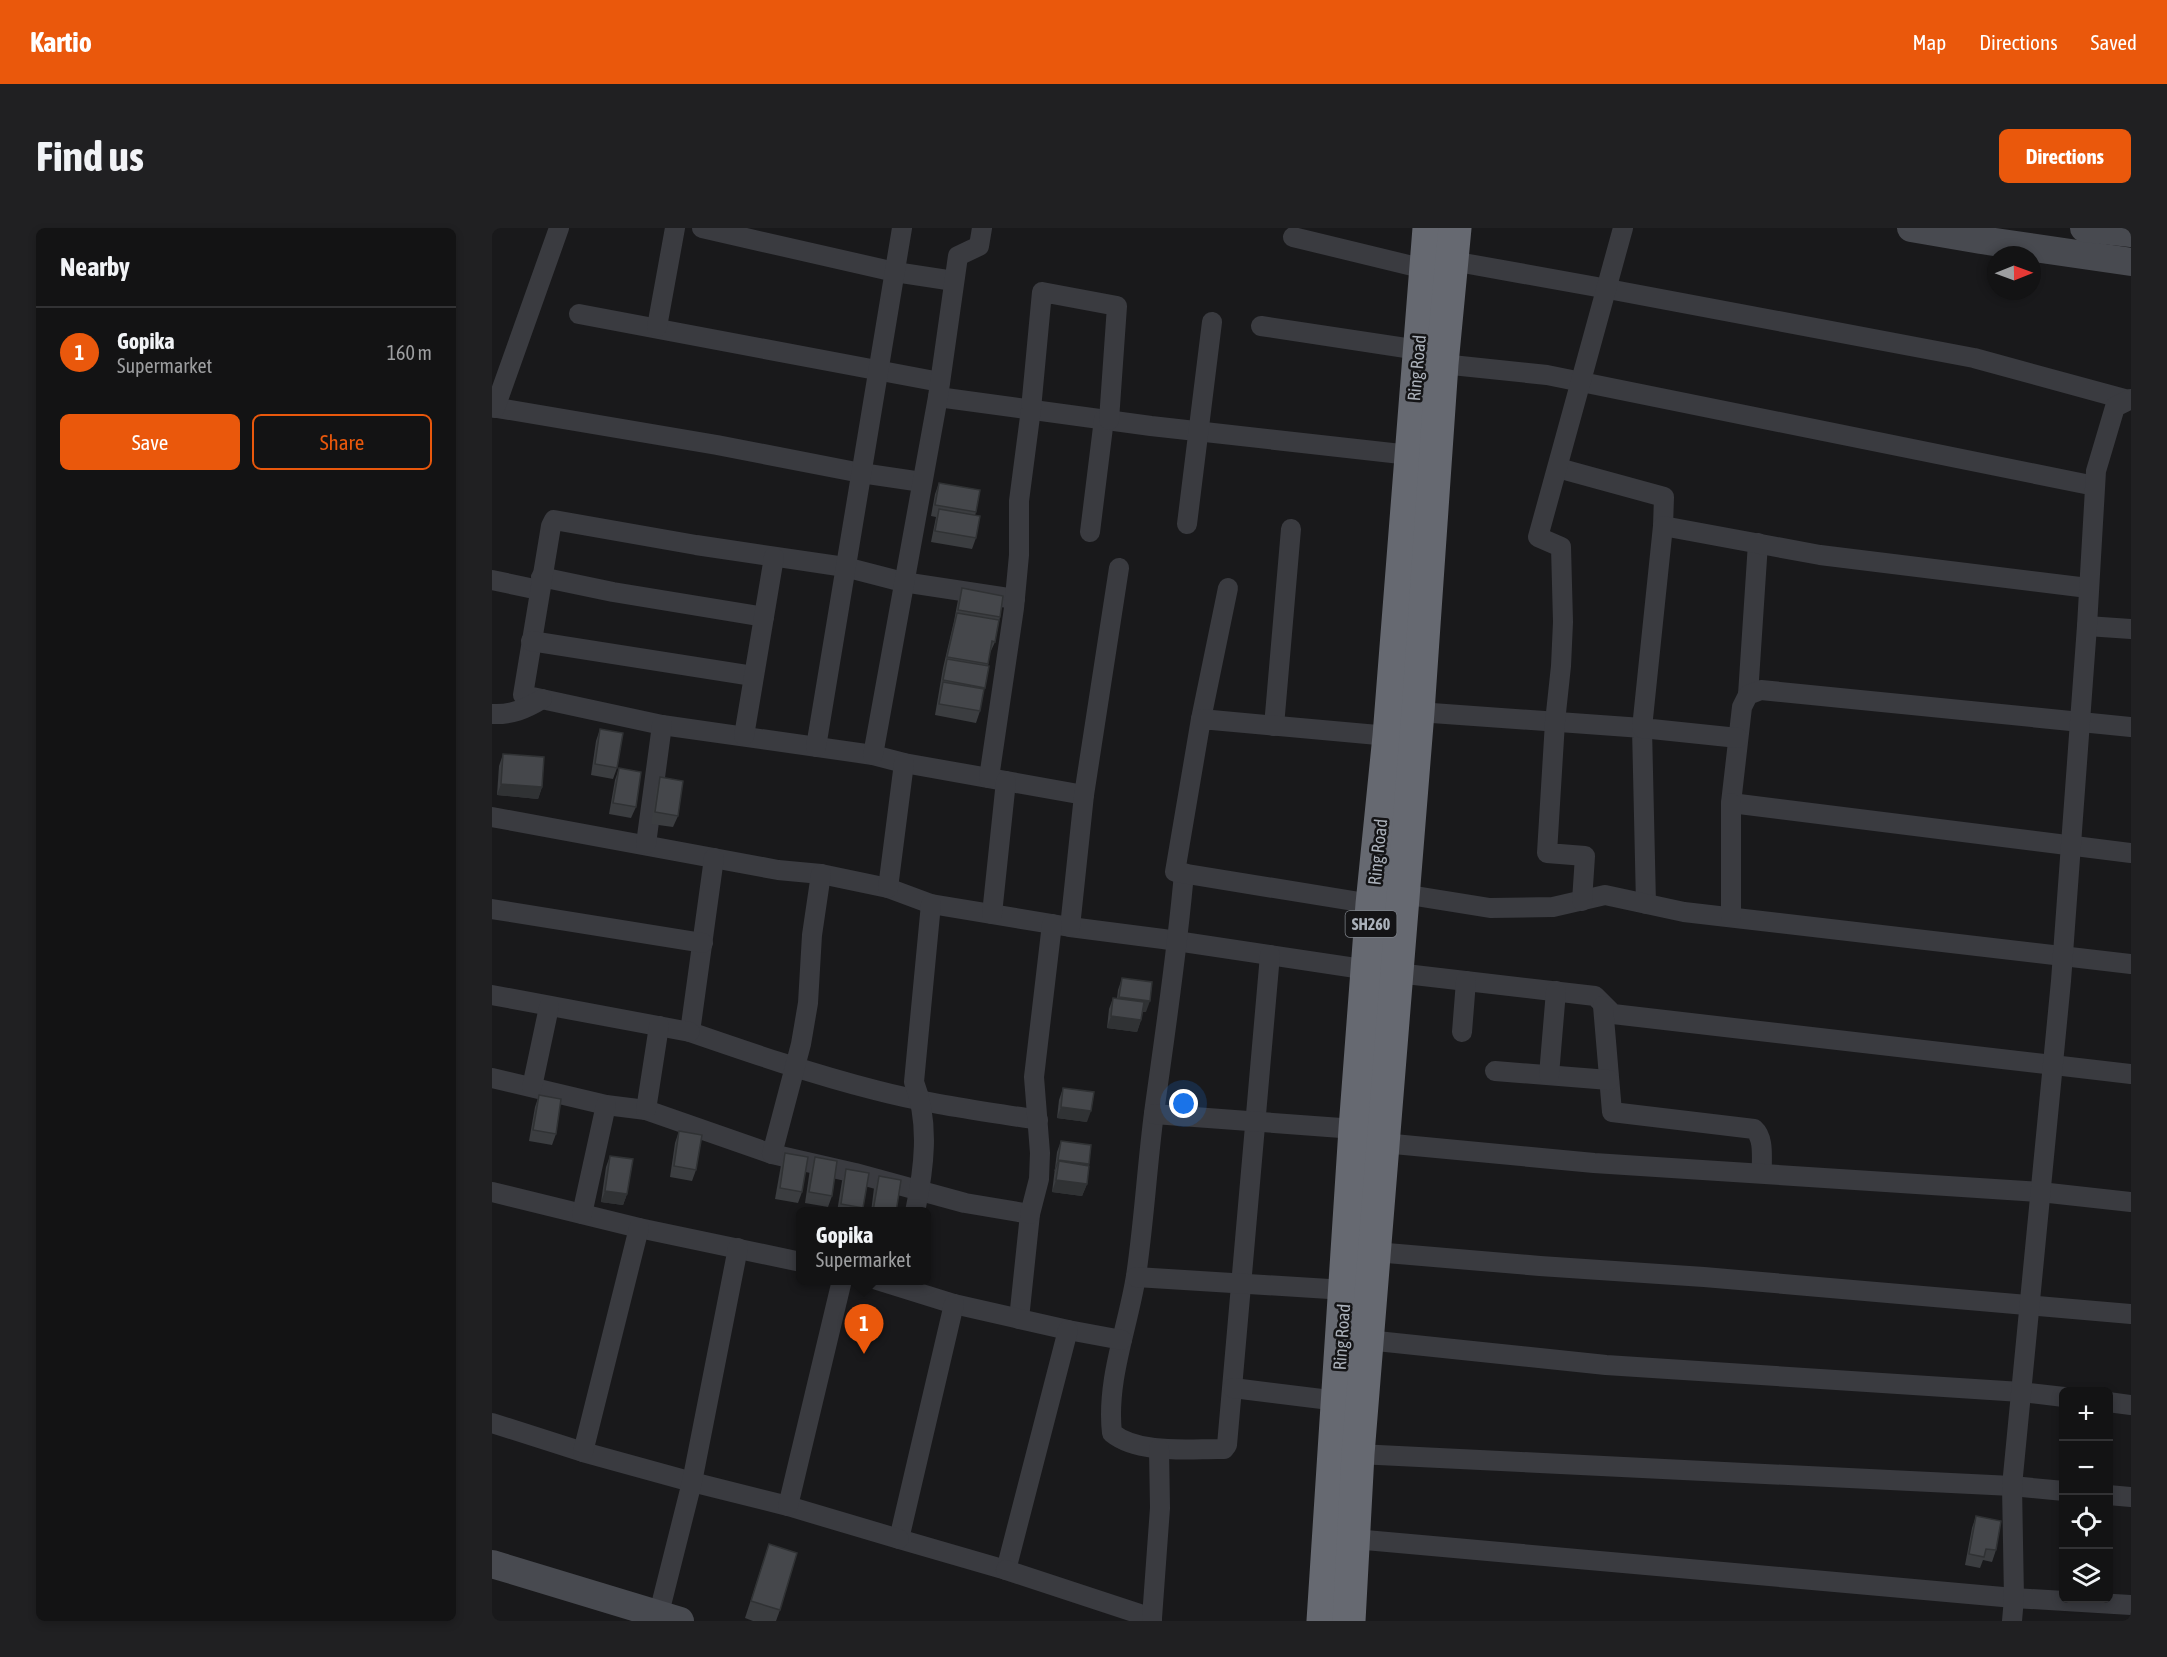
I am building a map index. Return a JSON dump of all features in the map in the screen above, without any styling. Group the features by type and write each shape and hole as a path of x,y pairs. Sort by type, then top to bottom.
{"highway":[{"name":"Ring Road","path":"1388,899 1418,712 1430,357 1438,265 1429,228"},
{"name":"Ring Road","path":"1438,265 1455,228"},
{"name":"Ring Road","path":"1323,1621 1345,1290 1369,1136 1383,972 1388,899 1389,736 1410,455 1430,357"},
{"name":"Ring Road","path":"1350,1621 1358,1454 1375,1252 1369,1136"}],"street":[{"path":"559,228 494,407 922,482"},
{"path":"657,327 675,228"},
{"path":"816,747 902,228"},
{"path":"873,755 939,390 958,256 979,246 982,228"},
{"path":"1582,901 1585,856 1547,854 1555,722 1562,655 1561,547 1538,537 1623,228"},
{"path":"1911,228 2131,262"},
{"path":"2084,228 2131,233"},
{"path":"714,229 895,272 954,281"},
{"path":"1293,237 1438,265 1608,289 1974,358 2130,400"},
{"path":"992,914 998,779 1019,555 1019,501 1031,410 1042,292 1117,306 1107,420 1090,532"},
{"path":"579,314 657,327 878,372 939,390 1031,410 1410,455"},
{"path":"1187,524 1212,322"},
{"path":"1261,326 1430,357 1546,375 2095,486"},
{"path":"2012,1621 2014,1598 2012,1486 2062,957 2087,626 2096,471 2115,406 2130,400"},
{"path":"1558,468 1664,497 1642,728 1646,904"},
{"path":"1015,599 903,582 845,567 554,520 540,583 523,695 662,725 873,755 904,763 1084,795"},
{"path":"1663,526 1820,555 2088,588"},
{"path":"1274,726 1291,530"},
{"path":"1731,917 1731,803 1742,707 1748,695 1758,543"},
{"path":"744,736 774,557"},
{"path":"1019,1319 1030,1214 1039,1179 1038,1120 1034,1077 1084,795 1119,568"},
{"path":"492,580 613,592 764,617"},
{"path":"1228,588 1201,719 1175,872 1388,899 1490,908 1553,907 1605,895 1684,912 2131,964"},
{"path":"2087,626 2131,629"},
{"path":"531,641 753,676"},
{"path":"1748,695 1761,690 2131,727"},
{"path":"492,714 503,715 519,711 542,699"},
{"path":"1418,712 1642,728 1738,738"},
{"path":"1201,719 1389,736"},
{"path":"646,844 662,725"},
{"path":"888,888 904,763"},
{"path":"1731,803 2131,853"},
{"path":"492,817 778,870 821,874 888,888 931,904 1061,926 1383,972 1595,996 1613,1014 2131,1074"},
{"path":"690,1032 714,858"},
{"path":"1184,873 1178,941 1154,1114 1136,1277 1122,1340 1110,1420 1112,1433 1121,1440 1159,1449 1224,1449 1227,1445 1243,1284 1270,955"},
{"path":"772,1154 796,1068 808,1003 812,935 821,874"},
{"path":"916,1207 925,1127 921,1101 914,1082 931,904"},
{"path":"492,909 703,943"},
{"path":"1462,1032 1466,981"},
{"path":"1548,1075 1556,991"},
{"path":"492,995 690,1032 796,1068 875,1090 921,1101 1038,1120"},
{"path":"1603,1006 1612,1112 1754,1129 1761,1139 1762,1173"},
{"path":"531,1087 549,1007"},
{"path":"646,1110 659,1026"},
{"path":"1495,1071 1609,1080"},
{"path":"492,1078 606,1105 646,1110 772,1154 855,1173 965,1203 1030,1214"},
{"path":"582,1214 606,1105"},
{"path":"1154,1114 1255,1122 1594,1163 2040,1192 2131,1202"},
{"path":"492,1192 639,1228 796,1261"},
{"path":"583,1452 639,1228"},
{"path":"492,1564 665,1619 738,1248"},
{"path":"1375,1252 1715,1278 2131,1314"},
{"path":"1136,1277 1345,1290"},
{"path":"788,1506 841,1285"},
{"path":"906,1285 954,1304 1122,1340"},
{"path":"899,1539 954,1304"},
{"path":"1006,1570 1068,1330"},
{"path":"1367,1340 1606,1365 2059,1396"},
{"path":"1233,1388 1338,1401"},
{"path":"2113,1403 2131,1405"},
{"path":"492,1423 583,1452 788,1506 1006,1570 1152,1619 1160,1508 1159,1449"},
{"path":"1358,1454 2012,1486 2059,1491"},
{"path":"2113,1495 2131,1497"},
{"path":"1354,1539 2014,1598 2131,1605"},
{"path":"492,1581 621,1621"}],"building":[{"path":"939,483 980,490 976,512 935,505"},
{"path":"939,509 980,516 976,538 935,531"},
{"path":"962,588 1003,596 1000,617 958,610"},
{"path":"957,613 999,620 988,664 947,657"},
{"path":"947,659 989,666 985,688 943,680"},
{"path":"943,682 984,689 980,711 939,704"},
{"path":"600,729 623,733 617,768 595,764"},
{"path":"503,754 544,757 542,787 501,784"},
{"path":"619,768 641,772 636,807 613,803"},
{"path":"660,777 683,781 678,816 655,812"},
{"path":"1122,978 1152,982 1150,1001 1119,997"},
{"path":"1113,998 1144,1002 1141,1020 1111,1016"},
{"path":"1063,1088 1094,1092 1091,1111 1061,1107"},
{"path":"539,1095 561,1099 556,1134 533,1130"},
{"path":"679,1131 702,1135 696,1170 674,1166"},
{"path":"1061,1141 1091,1145 1089,1164 1058,1160"},
{"path":"785,1153 808,1157 802,1192 780,1188"},
{"path":"610,1156 633,1159 627,1194 605,1191"},
{"path":"815,1157 837,1161 832,1196 809,1192"},
{"path":"1059,1161 1089,1166 1087,1184 1056,1180"},
{"path":"846,1169 869,1173 863,1207 841,1204"},
{"path":"879,1176 901,1180 897,1207 874,1207"},
{"path":"1976,1516 2001,1521 1996,1550 1986,1549 1984,1557 1969,1554"},
{"path":"769,1544 797,1553 780,1610 751,1601"}],"place":[{"name":"Gopika","path":"864,1354"}]}
